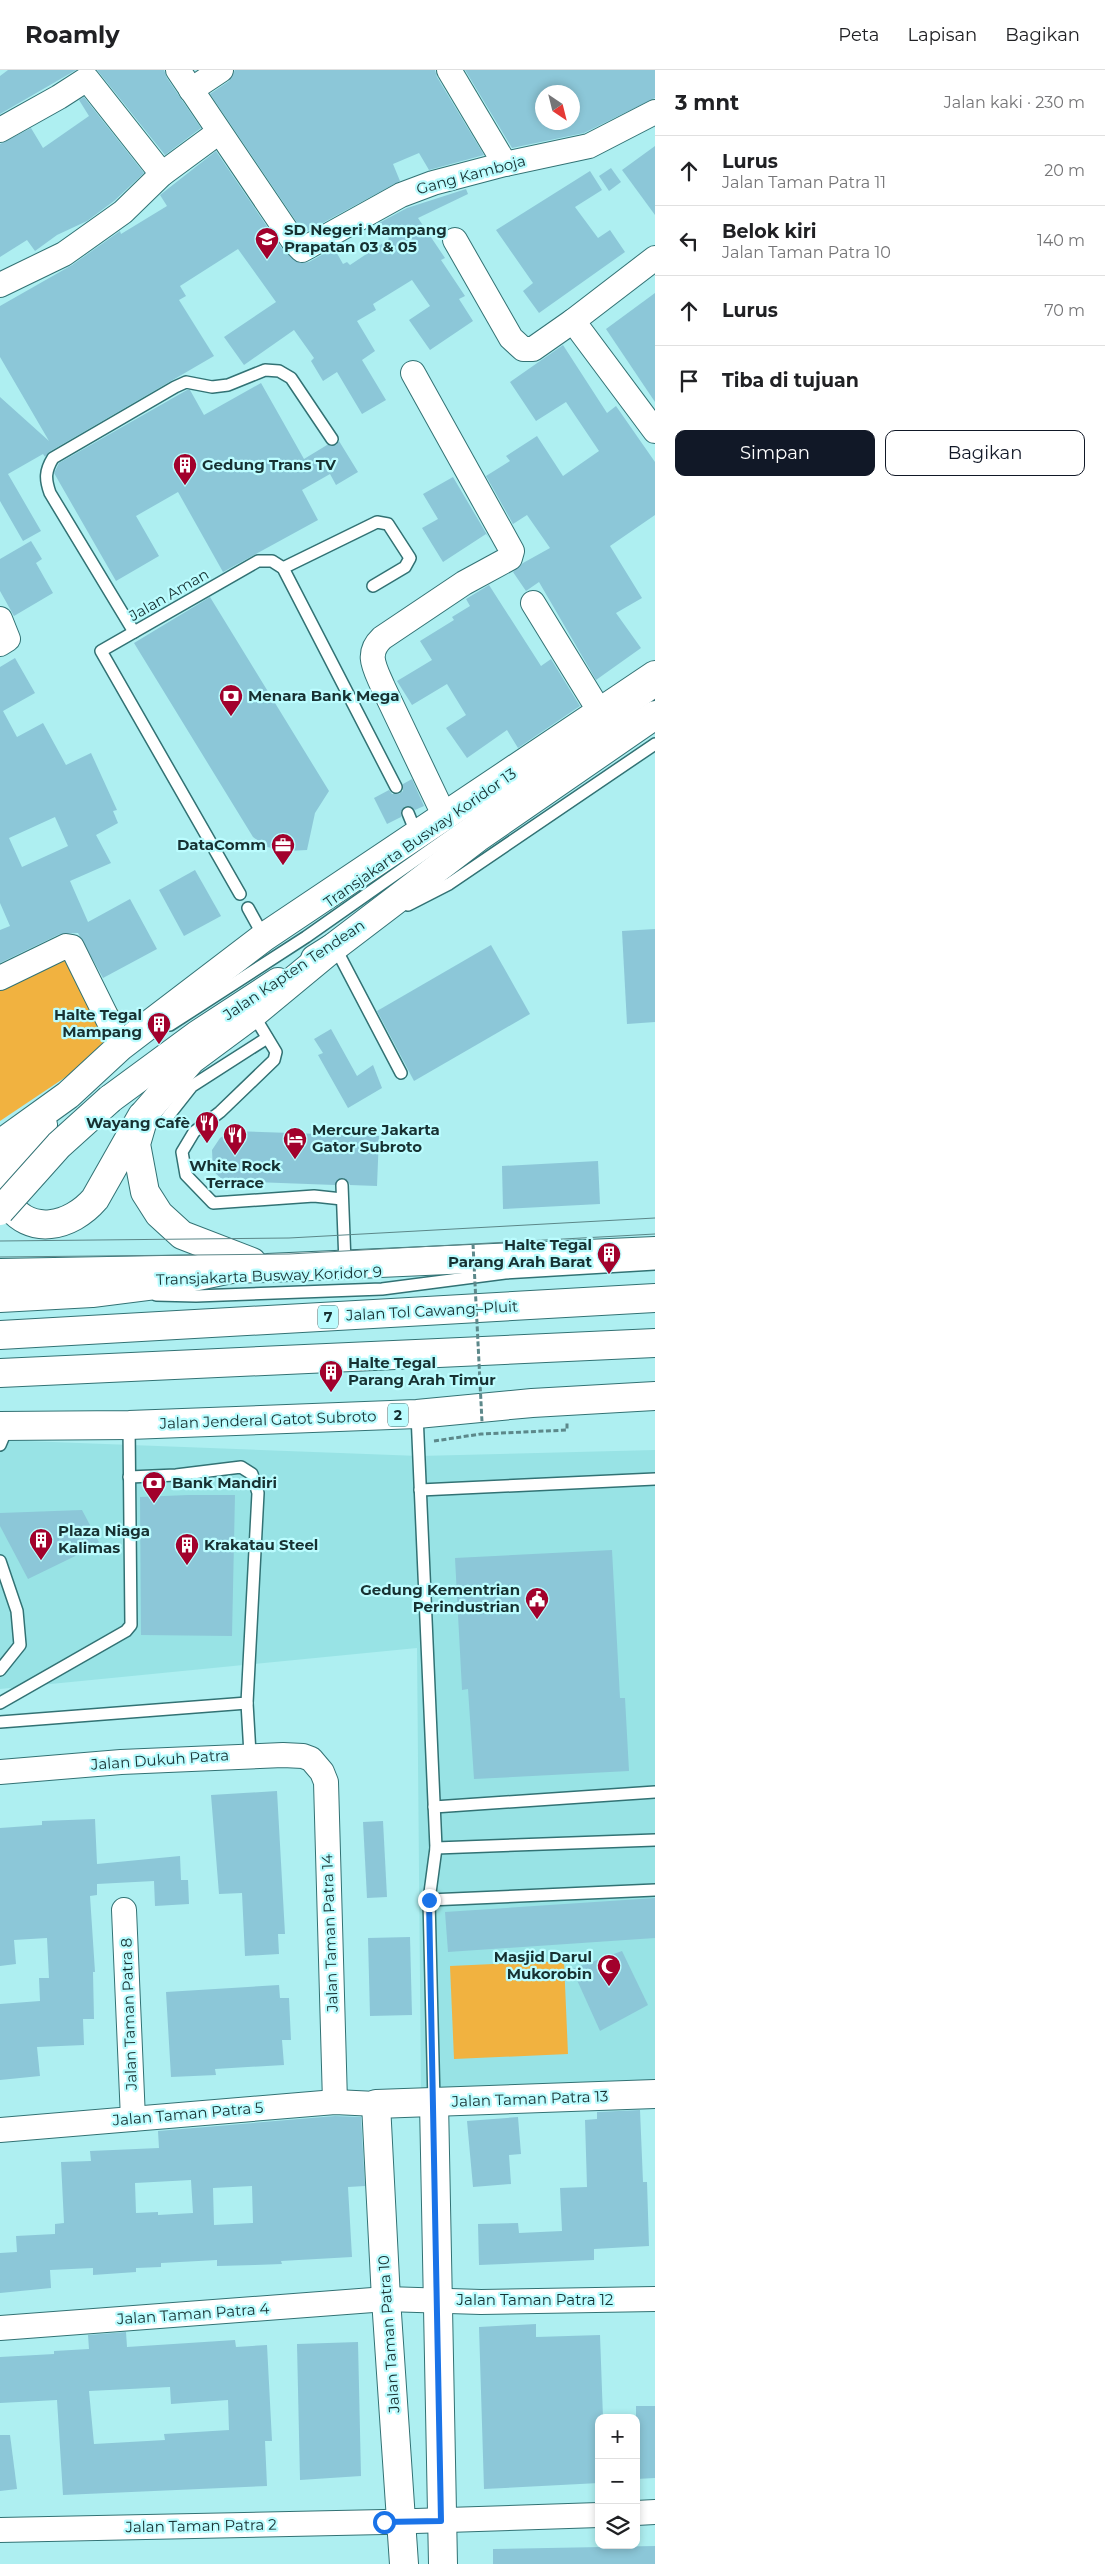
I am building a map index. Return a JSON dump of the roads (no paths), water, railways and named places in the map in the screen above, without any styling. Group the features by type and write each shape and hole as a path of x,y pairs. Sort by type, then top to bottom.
{"main road":[{"path":"0,1144 68,1095 121,1046 413,824 445,817 655,675"},
{"name":"Jalan Kapten Tendean","path":"0,1211 82,1122 197,1035 334,947 477,838 655,715"},
{"path":"267,1268 182,1235 159,1214 145,1192 138,1165 136,1144 191,1060 253,1014 334,947"},
{"path":"68,1095 5,1172 1,1183 3,1195 11,1208 21,1217 36,1222 61,1223 74,1219 85,1211 155,1116"},
{"path":"0,1273 267,1268 481,1251 655,1251"},
{"path":"0,1298 92,1293 155,1285 236,1268"},
{"name":"Jalan Tol Cawang–Pluit","path":"0,1335 655,1298"},
{"path":"0,1373 655,1343"},
{"name":"Jalan Jenderal Gatot Subroto","path":"3,1432 129,1425 417,1414 532,1403 655,1396"},
{"name":"Jalan Taman Patra 13","path":"376,2104 655,2094"},
{"path":"434,2102 443,2564"},
{"name":"Jalan Taman Patra 10","path":"376,2104 386,2299 403,2521 404,2564"}],"street":[{"name":"Gang Kamboja","path":"178,70 294,242 302,250 401,195 433,183 505,164 588,146 655,112"},
{"path":"191,90 221,70"},
{"path":"449,70 505,164"},
{"path":"0,130 60,98 87,79 162,174"},
{"path":"0,285 64,254 123,212 162,174 219,132"},
{"path":"454,240 511,338 523,349 533,349 573,322 655,258"},
{"path":"573,322 655,431"},
{"path":"413,373 512,552 510,558 464,583 382,638 374,646 372,653 383,687 445,817"},
{"path":"533,603 600,712"},
{"path":"0,978 66,946 72,947 121,1046"},
{"name":"Jalan Dukuh Patra","path":"0,1772 250,1754 303,1756 318,1765"},
{"name":"Jalan Taman Patra 14","path":"318,1765 326,1782 335,2102"},
{"name":"Jalan Taman Patra 8","path":"124,1910 133,2119"},
{"name":"Jalan Taman Patra 5","path":"0,2130 335,2102 376,2104"},
{"name":"Jalan Taman Patra 12","path":"386,2299 481,2302 655,2299"},
{"name":"Jalan Taman Patra 4","path":"0,2328 386,2299"},
{"path":"640,2513 655,2512"},
{"name":"Jalan Taman Patra 2","path":"0,2530 441,2521 595,2514"}],"lane":[{"path":"134,632 50,493 45,479 46,469 53,458 186,382 212,387 228,385 265,370 279,371 291,378 332,439"},
{"path":"372,586 405,567 410,558 388,524 384,522 377,522 283,568 396,787"},
{"name":"Jalan Aman","path":"240,894 101,651 258,561 272,561 283,568"},
{"name":"Transjakarta Busway Koridor 13","path":"68,1095 200,1005 306,937 655,692"},
{"path":"401,1073 334,947 448,884 655,744"},
{"path":"248,908 258,942"},
{"name":"Transjakarta Busway Koridor 13","path":"200,1005 220,986 258,942"},
{"path":"253,1014 276,1052 274,1060 220,1112 194,1132 182,1152 186,1175 213,1203 314,1196 342,1199"},
{"path":"155,1116 192,1086 267,1038"},
{"path":"342,1185 345,1263"},
{"name":"Transjakarta Busway Koridor 9","path":"481,1251 537,1271"},
{"name":"Transjakarta Busway Koridor 9","path":"0,1287 21,1286 92,1293 196,1296 304,1293 382,1289 537,1271 655,1264"},
{"path":"417,1414 436,1848 429,1900 434,2102"},
{"path":"0,1703 126,1631 131,1625 129,1425"},
{"path":"129,1477 176,1475 241,1467 252,1474 258,1493 247,1703 250,1754"},
{"path":"420,1490 655,1479"},
{"path":"0,1561 17,1611 20,1645 0,1670"},
{"path":"0,1722 247,1703"},
{"path":"434,1807 655,1792"},
{"path":"436,1848 655,1840"},
{"path":"429,1900 655,1890"}],"tram line":[{"path":"0,1241 289,1238 655,1218"},
{"path":"0,1257 289,1254 655,1234"}],"place":[{"name":"SD Negeri Mampang Prapatan 03 & 05","path":"267,260"},
{"name":"Gedung Trans TV","path":"185,486"},
{"name":"Menara Bank Mega","path":"231,717"},
{"name":"DataComm","path":"283,866"},
{"name":"Halte Tegal Mampang","path":"159,1045"},
{"name":"Wayang Cafè","path":"207,1144"},
{"name":"White Rock Terrace","path":"235,1156"},
{"name":"Mercure Jakarta Gator Subroto","path":"295,1160"},
{"name":"Halte Tegal Parang Arah Barat","path":"609,1275"},
{"name":"Halte Tegal Parang Arah Timur","path":"331,1393"},
{"name":"Bank Mandiri","path":"154,1504"},
{"name":"Plaza Niaga Kalimas","path":"41,1561"},
{"name":"Krakatau Steel","path":"187,1566"},
{"name":"Gedung Kementrian Perindustrian","path":"537,1620"},
{"name":"Masjid Darul Mukorobin","path":"609,1987"}]}
